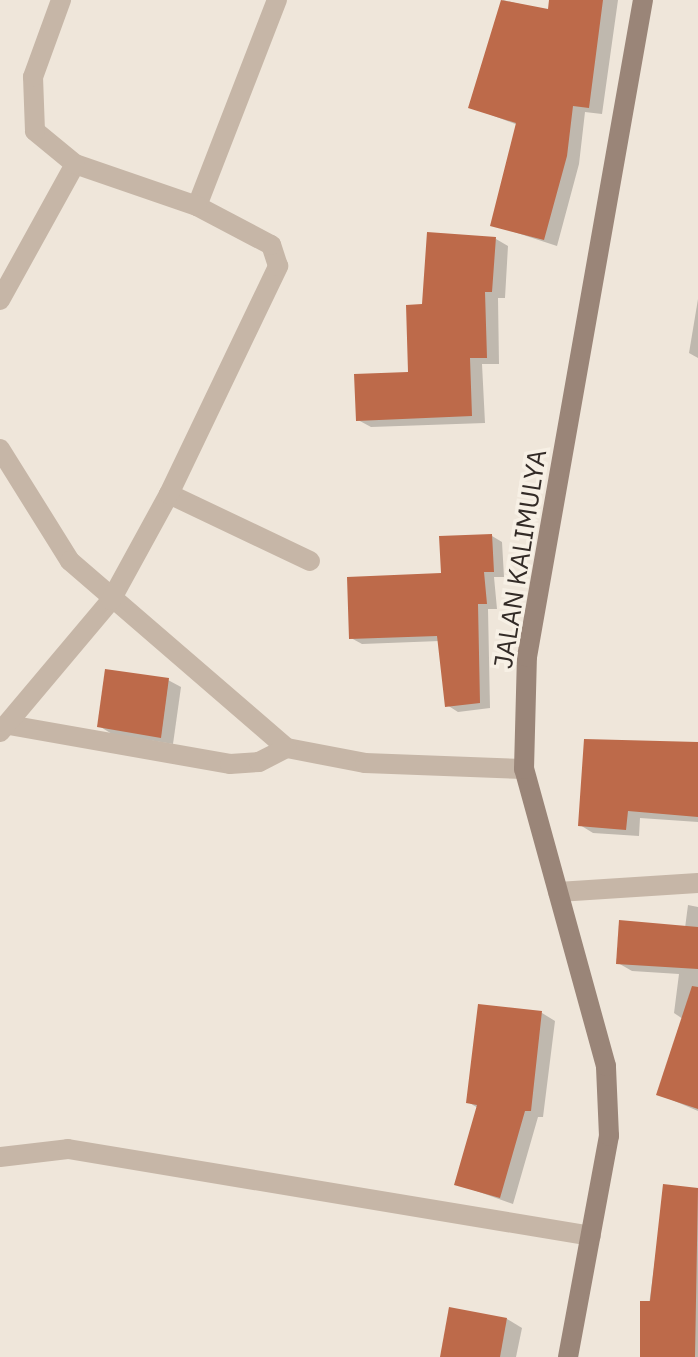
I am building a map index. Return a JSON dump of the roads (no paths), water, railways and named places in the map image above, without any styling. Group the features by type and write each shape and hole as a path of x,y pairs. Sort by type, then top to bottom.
{"street":[{"path":"5,728 111,600 169,494 278,266 271,245 197,206 75,164 35,131 33,77 61,0"},
{"path":"197,206 277,0"},
{"name":"JALAN KALIMULYA","path":"568,1357 609,1136 606,1066 524,769 527,657 643,0"},
{"path":"0,300 75,164"},
{"path":"0,449 70,561 111,600 287,748 365,763 524,769"},
{"path":"169,494 310,561"},
{"path":"5,728 230,764 259,762 287,748"},
{"path":"558,892 698,883"},
{"path":"0,1157 68,1149 591,1236"}]}
